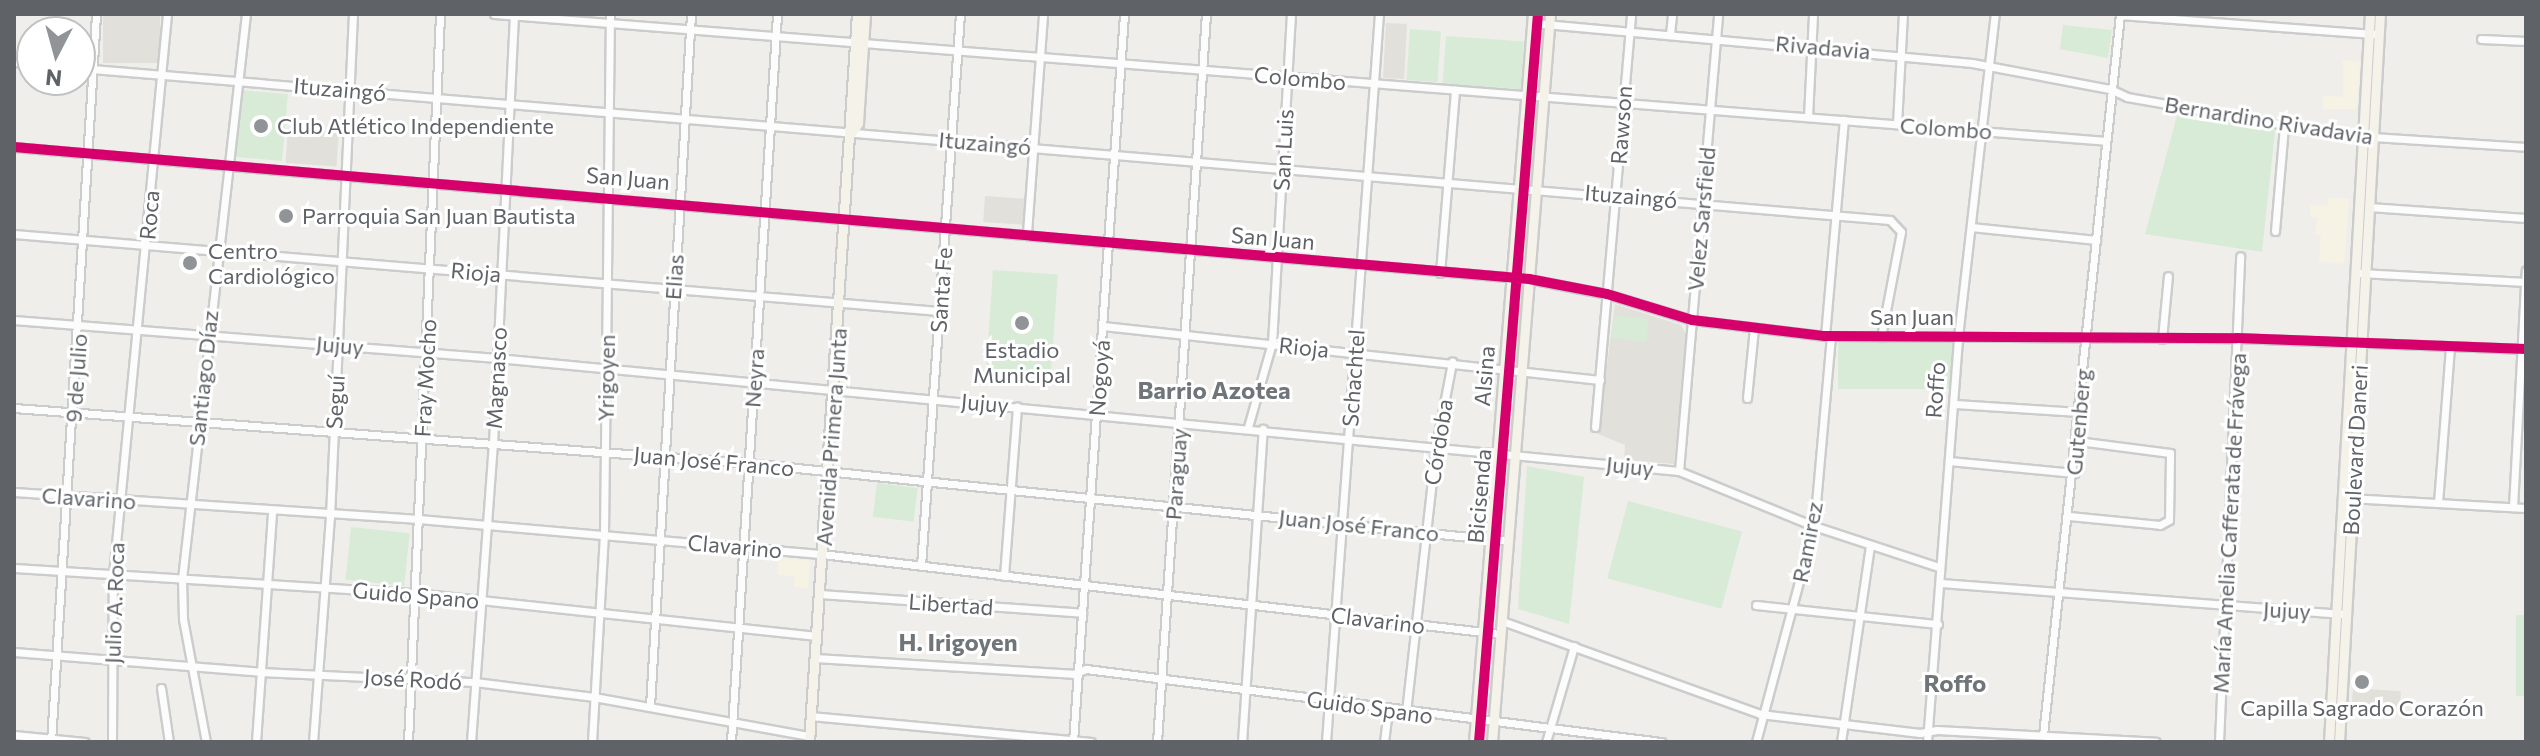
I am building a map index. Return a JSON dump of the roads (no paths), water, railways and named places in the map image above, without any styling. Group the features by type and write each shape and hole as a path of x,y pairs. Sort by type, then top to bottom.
{"main road":[{"name":"Avenida Primera Junta","path":"809,739 852,132 858,123 857,14"},
{"name":"Avenida Primera Junta","path":"859,42 865,14"},
{"name":"Boulevard Daneri","path":"2370,14 2374,34"},
{"name":"Boulevard Daneri","path":"2347,498 2350,342 2360,273 2374,34 2380,14"},
{"name":"Alsina","path":"1474,742 1533,18"},
{"name":"Alsina","path":"1492,742 1550,19"},
{"name":"Boulevard Daneri","path":"2363,228 2369,207 2368,138"},
{"name":"Boulevard Daneri","path":"2329,742 2336,690 2347,498 2361,342 2360,273"},
{"name":"Boulevard Daneri","path":"2336,690 2339,742"}],"street":[{"name":"Roca","path":"129,416 167,14"},
{"name":"Santiago Díaz","path":"206,742 192,667 182,579 225,165 246,14"},
{"name":"Seguí","path":"313,742 330,516 353,14"},
{"name":"Fray Mocho","path":"408,742 440,14"},
{"name":"Colombo","path":"494,14 610,18 690,29 2106,141"},
{"name":"Elias","path":"650,706 657,539 691,14"},
{"name":"Neyra","path":"731,742 777,14"},
{"name":"Santa Fe","path":"921,566 960,14"},
{"path":"1027,233 1043,14"},
{"name":"Nogoyá","path":"1073,740 1124,14"},
{"name":"Paraguay","path":"1157,742 1206,14"},
{"name":"San Luis","path":"1248,427 1272,343 1291,14"},
{"name":"Schachtel","path":"1326,742 1379,14"},
{"name":"Rawson","path":"1595,427 1631,14"},
{"path":"1670,34 1672,14"},
{"name":"Velez Sarsfield","path":"1679,471 1718,14"},
{"path":"1808,117 1813,14"},
{"path":"1897,124 1903,14"},
{"name":"Roffo","path":"1927,742 1958,337 1995,14"},
{"name":"Magnasco","path":"471,742 493,444 514,15"},
{"path":"2120,15 2374,34"},
{"name":"Gutenberg","path":"2043,735 2074,473 2110,89 2120,15"},
{"name":"Yrigoyen","path":"592,742 604,534 610,18"},
{"name":"Rivadavia","path":"1533,18 1972,63 1989,70 2110,89"},
{"path":"2481,39 2526,41"},
{"name":"Ituzaingó","path":"96,69 1536,187 1890,220 1901,232 1881,337"},
{"name":"Bernardino Rivadavia","path":"2110,89 2127,97 2368,138 2526,147"},
{"path":"1440,273 1455,90"},
{"name":"9 de Julio","path":"51,741 65,496 80,325 92,96"},
{"name":"Ramirez","path":"1756,742 1760,714 1793,610 1814,526 1844,120"},
{"path":"2275,231 2284,125"},
{"name":"San Juan","path":"14,147 946,225 1191,251 1512,280 1529,279 1607,294 1692,320 1828,337 2237,338 2524,349"},
{"path":"2369,207 2526,218"},
{"path":"1971,227 2096,240"},
{"name":"Rioja","path":"14,234 939,311"},
{"name":"María Amelia Cafferata de Frávega","path":"2219,742 2240,256"},
{"path":"2513,507 2526,270"},
{"path":"2360,273 2526,282"},
{"path":"2162,339 2168,276"},
{"name":"Jujuy","path":"14,320 497,358 1248,427 1679,471 1814,526 1939,567"},
{"name":"Rioja","path":"1103,326 1600,380"},
{"path":"1747,398 1754,328"},
{"path":"2438,503 2450,347"},
{"name":"Córdoba","path":"1406,712 1436,446 1452,362"},
{"path":"1955,404 2079,412"},
{"path":"1004,576 1017,406"},
{"name":"Juan José Franco","path":"14,408 829,470 1508,541"},
{"name":"Julio A. Roca","path":"112,742 113,575 129,416"},
{"path":"1242,742 1263,429"},
{"path":"2069,516 2160,525 2169,520 2170,453 2077,441"},
{"path":"1949,461 2074,473"},
{"name":"Clavarino","path":"14,492 330,516 419,519 822,554 1500,634"},
{"path":"2347,498 2526,508"},
{"path":"256,742 272,511"},
{"path":"1841,742 1870,545"},
{"name":"Guido Spano","path":"14,568 415,593 600,610 817,636"},
{"name":"Jujuy","path":"1941,583 2226,607 2341,613"},
{"name":"Libertad","path":"820,594 1082,613"},
{"path":"1756,605 1938,624"},
{"path":"1502,621 1760,714 1843,725 2016,738 2043,735 2156,742"},
{"path":"1546,742 1574,646"},
{"name":"José Rodó","path":"14,652 317,676 411,677 475,682 650,706 809,739"},
{"name":"Guido Spano","path":"815,658 1078,671 1163,679 1388,710 1494,718 1661,742"},
{"path":"161,688 169,742"},
{"path":"1384,742 1388,710"},
{"path":"811,716 1091,742"},
{"path":"14,735 85,742"}],"place":[{"name":"Club Atlético Independiente","path":"261,126"},
{"name":"Parroquia San Juan Bautista","path":"286,216"},
{"name":"Centro Cardiológico","path":"190,263"},
{"name":"Estadio Municipal","path":"1022,323"},
{"name":"Capilla Sagrado Corazón","path":"2362,682"}],"district":[{"name":"Barrio Azotea","path":"1214,390"},
{"name":"H. Irigoyen","path":"958,642"},
{"name":"Roffo","path":"1955,683"}]}
